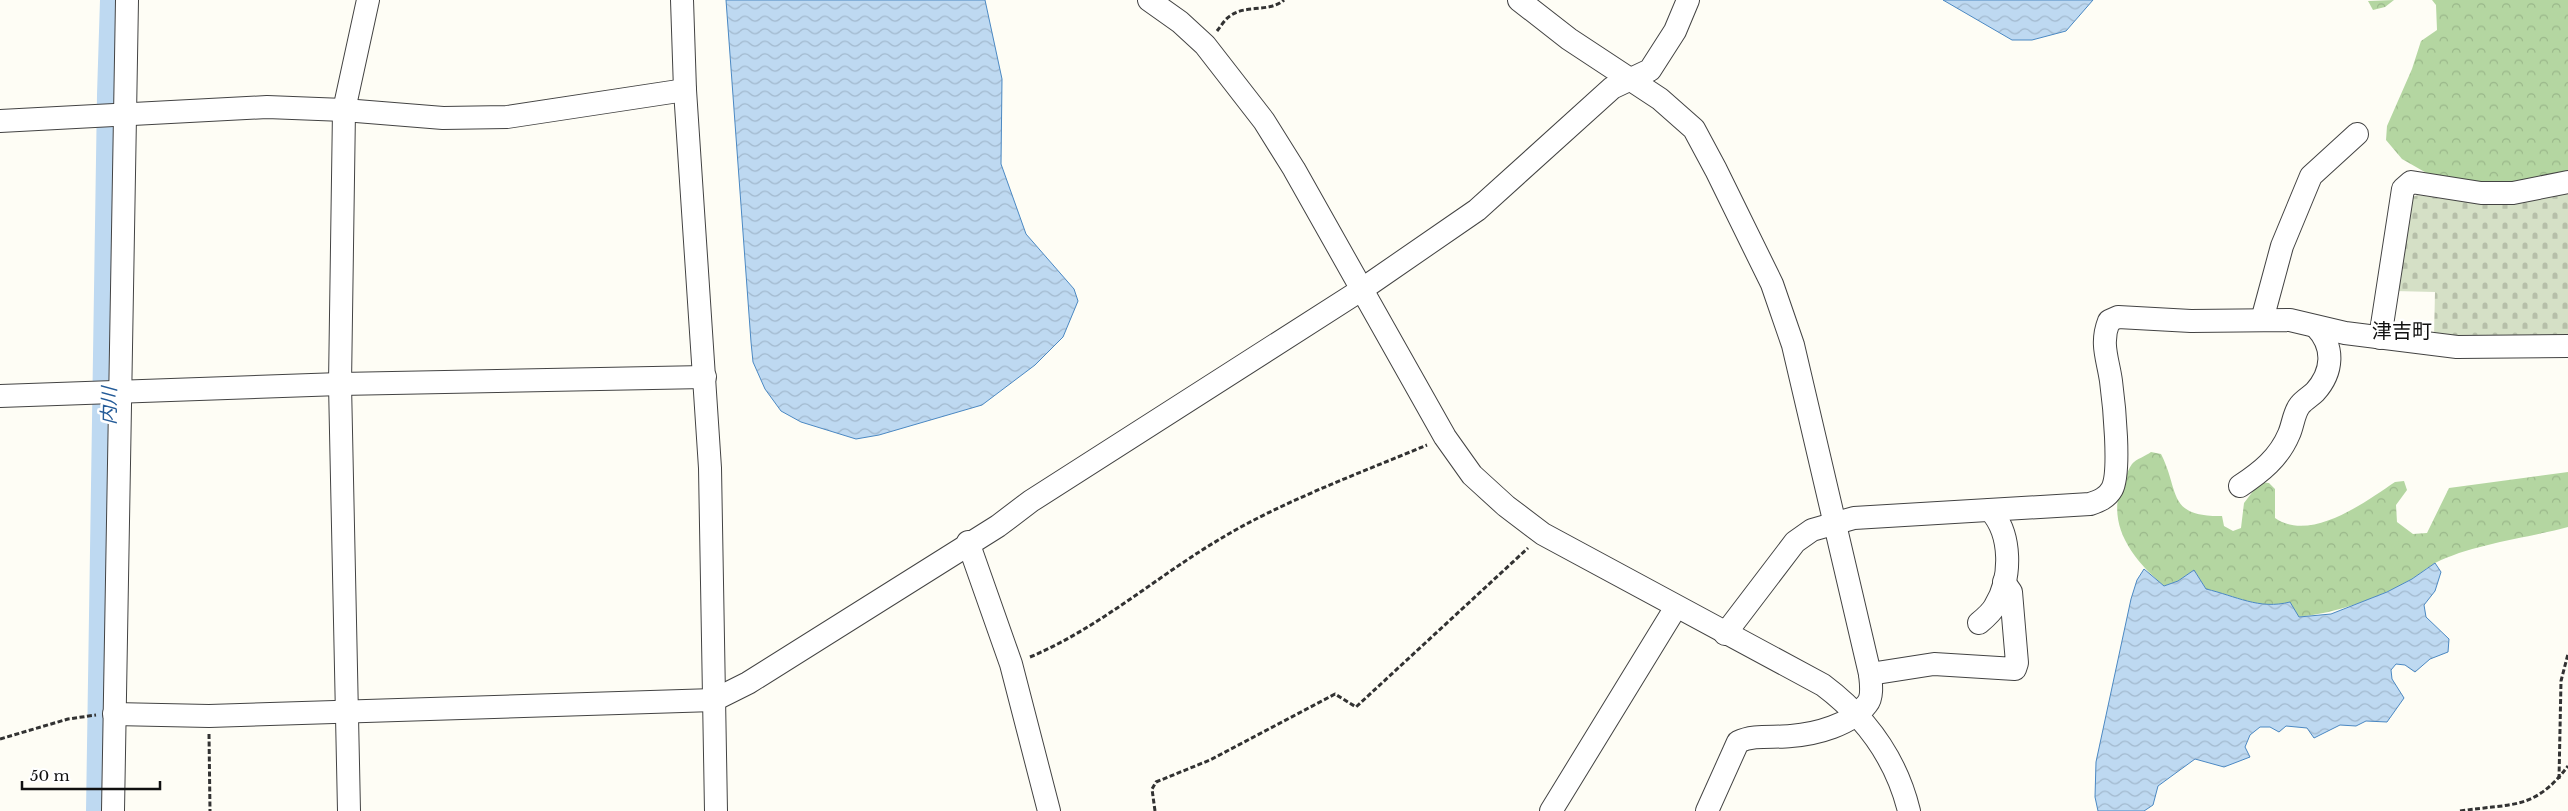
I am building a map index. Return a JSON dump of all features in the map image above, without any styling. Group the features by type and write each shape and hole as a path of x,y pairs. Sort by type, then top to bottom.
{"street":[{"path":"112,811 103,715 114,114 128,0"},
{"path":"349,811 340,384 344,110 368,0"},
{"path":"682,0 685,90 710,468 716,811"},
{"path":"1149,0 1180,22 1205,45 1264,121 1294,169 1445,437 1472,475 1506,506 1543,534 1725,634 1823,685 1857,713 1875,735 1889,758 1903,789 1909,811"},
{"path":"1519,0 1569,39 1631,79 1694,129 1772,284 1793,345 1835,523 1870,674 1871,689 1868,703 1843,724 1801,734 1745,738 1738,742 1707,811"},
{"path":"103,715 209,716 348,710 714,700 748,683 968,542 998,526 1031,501 1361,290 1477,210 1612,88 1650,70 1675,32 1688,0"},
{"path":"0,120 267,107 344,110 443,118 507,117 685,90"},
{"path":"2262,320 2282,246 2311,176 2357,134"},
{"path":"2380,338 2403,189 2411,182 2481,193 2514,193 2568,182"},
{"path":"1725,634 1795,542 1812,530 1854,518 2090,504 2102,500 2112,489 2117,472 2111,381 2103,348 2104,334 2109,321 2118,317 2190,321 2290,320 2316,327 2380,338 2457,347 2568,346"},
{"path":"2240,486 2264,469 2281,451 2300,406 2326,378 2330,358 2328,346 2324,335 2316,327"},
{"path":"0,396 340,384 705,377"},
{"path":"1979,623 1995,607 2007,572 2005,532 1999,520 1990,510"},
{"path":"968,542 1011,664 1049,811"},
{"path":"1870,674 1934,664 2014,669 2017,663 2011,592 2004,582"},
{"path":"1551,811 1676,607"}],"path":[{"path":"1205,45 1229,16 1238,12 1273,7 1284,0"},
{"path":"1011,664 1053,647 1152,586 1220,539 1346,479 1445,437"},
{"path":"1155,811 1152,789 1156,782 1210,760 1335,694 1356,707 1543,534"},
{"path":"2559,780 2561,682 2568,654"},
{"path":"0,739 68,718 103,715"},
{"path":"209,716 210,811"},
{"path":"2460,811 2530,803 2543,795 2559,780 2568,766"}],"green space":[{"path":"2394,0 2385,7 2373,10 2368,1"},
{"path":"2432,0 2568,0 2568,193 2437,179 2402,159 2386,140 2387,126 2412,69 2421,41 2437,30 2436,5"},
{"path":"2568,193 2568,338 2434,337 2435,292 2394,291 2409,198 2418,195 2453,200"},
{"path":"2151,452 2161,454 2174,490 2183,507 2204,515 2222,516 2224,526 2233,531 2241,528 2244,503 2260,482 2269,483 2275,489 2275,518 2289,524 2305,526 2337,517 2369,500 2395,482 2404,481 2407,490 2396,505 2397,522 2413,534 2427,533 2449,488 2568,472 2568,527 2500,542 2450,556 2435,563 2410,580 2370,599 2342,609 2298,617 2290,602 2279,604 2257,603 2206,589 2194,570 2178,581 2164,586 2141,563 2131,551 2124,538 2119,524 2117,509 2119,494 2131,466 2134,462"}],"water":[{"path":"726,0 985,0 1002,79 1001,164 1026,234 1074,289 1078,301 1063,337 1035,365 982,405 879,435 856,439 801,422 781,411 765,389 753,362"},
{"path":"1943,0 2093,0 2066,31 2032,40 2012,40"},
{"path":"2435,563 2441,572 2435,591 2424,605 2426,617 2449,639 2448,652 2430,659 2415,672 2405,665 2396,664 2391,670 2392,679 2404,698 2387,722 2366,721 2356,726 2340,725 2314,738 2307,728 2286,726 2279,732 2270,727 2260,727 2250,735 2245,747 2250,757 2224,767 2195,759 2158,786 2153,805 2144,811 2098,811 2095,797 2096,762 2131,599 2137,580 2144,569 2164,586 2178,581 2194,570 2206,589 2258,603 2279,604 2290,602 2299,617 2331,614 2387,592 2412,579"}],"waterway":[{"name":"内川","path":"102,811 116,0"}],"district":[{"name":"津吉町","path":"2402,331"}]}
